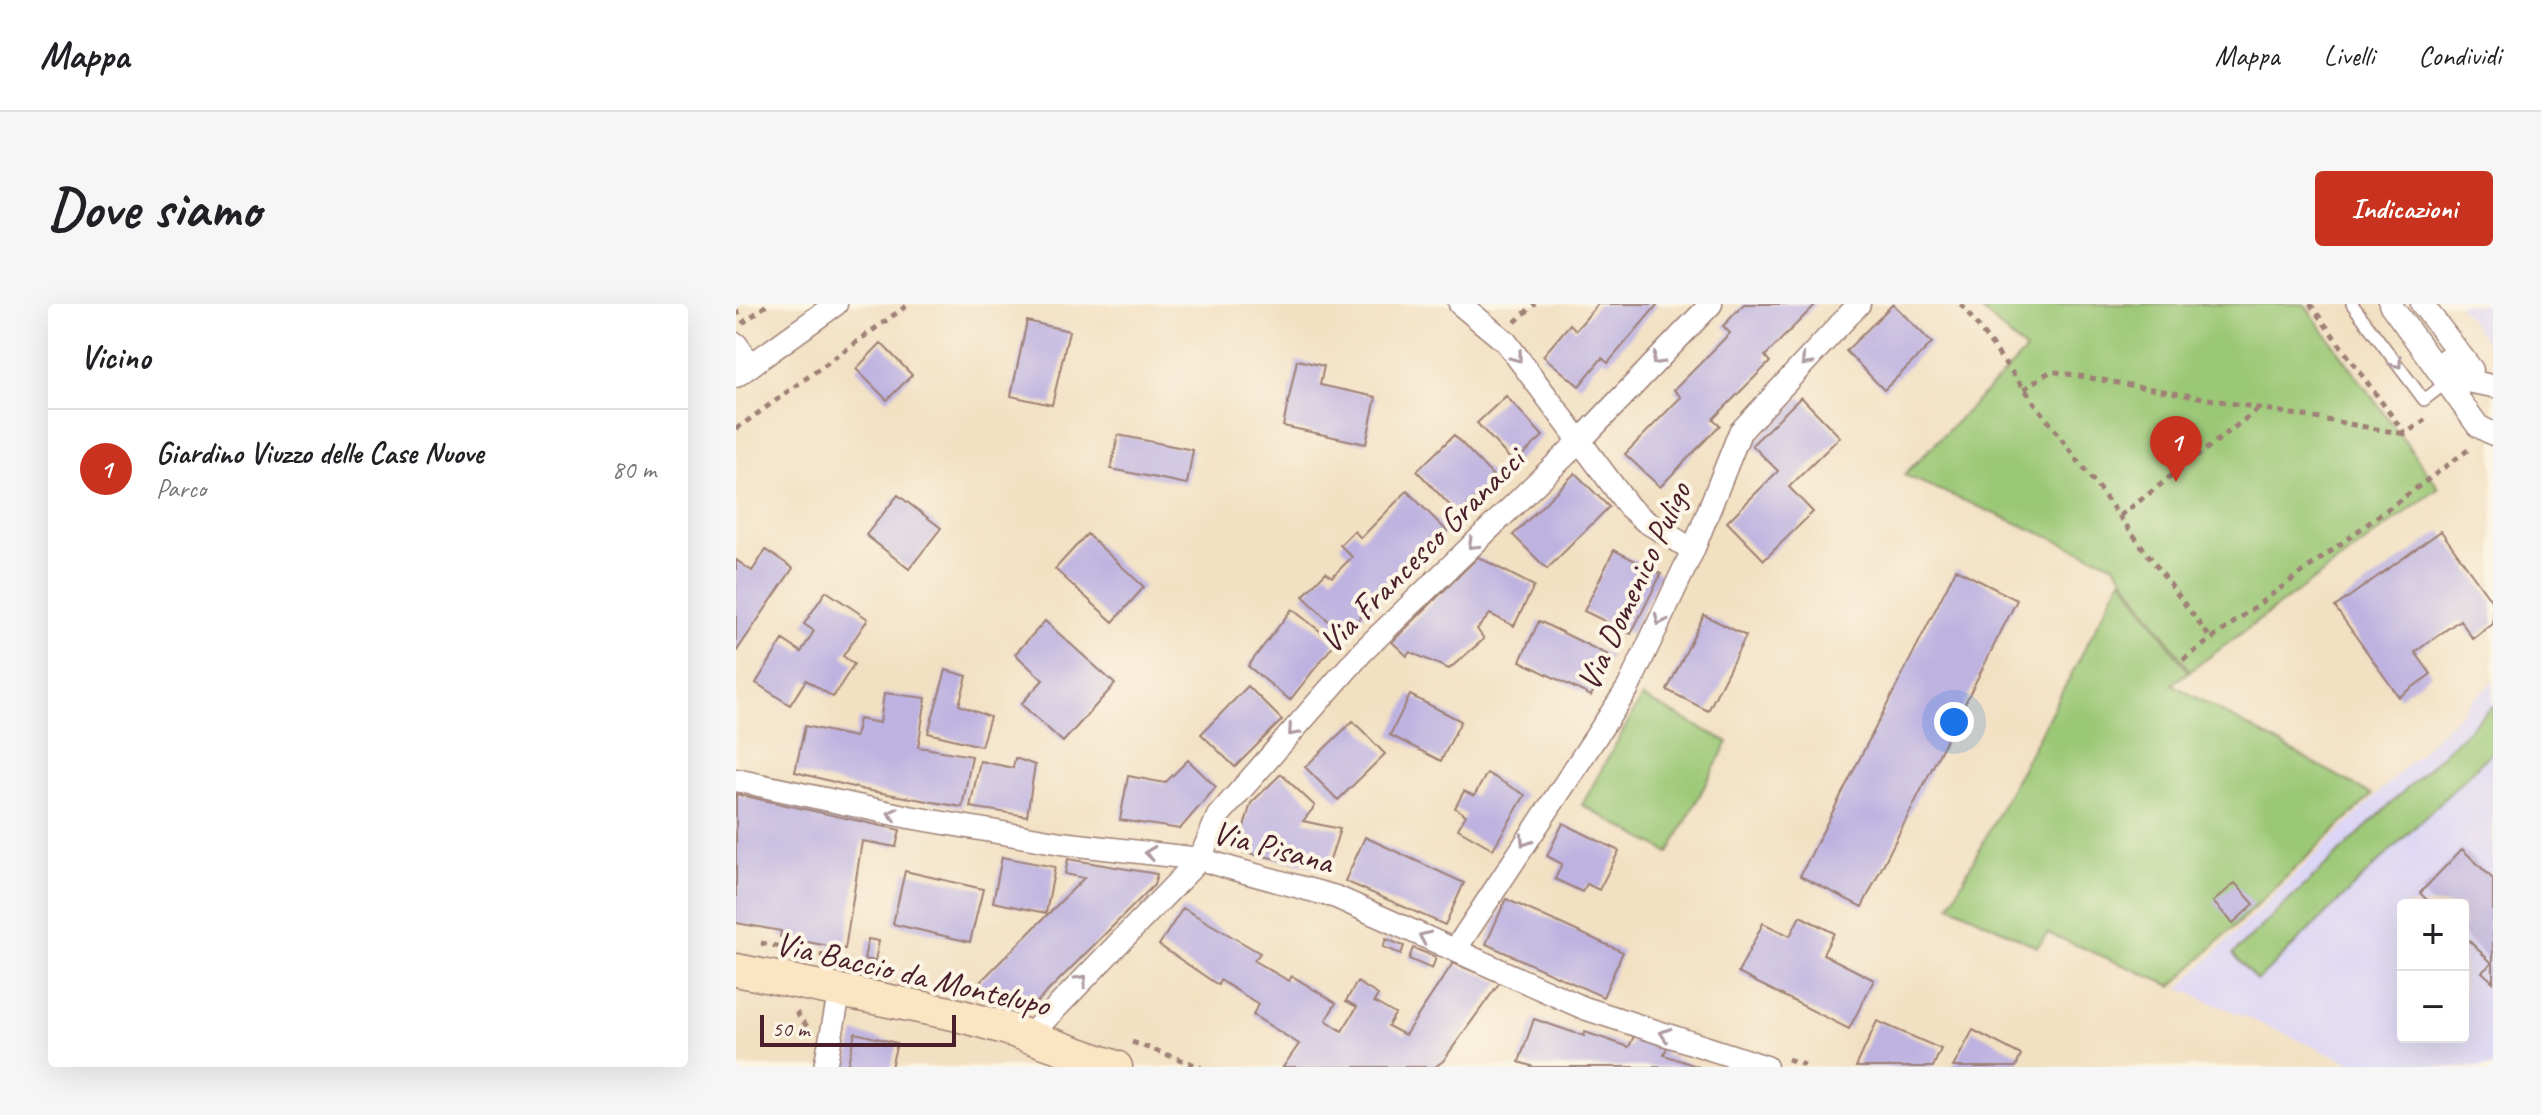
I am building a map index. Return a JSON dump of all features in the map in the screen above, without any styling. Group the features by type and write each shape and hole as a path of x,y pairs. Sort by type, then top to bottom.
{"street":[{"path":"736,344 743,371 836,304"},
{"path":"1460,304 1506,342 1635,513 1693,550"},
{"name":"Via Francesco Granacci","path":"1200,859 1218,816 1363,651 1581,440 1711,304"},
{"name":"Via Domenico Puligo","path":"1455,950 1532,829 1628,688 1693,550 1740,432 1859,304"},
{"path":"2390,304 2485,439"},
{"path":"2405,304 2461,380 2490,391"},
{"path":"2422,304 2490,391"},
{"name":"Via Pisana","path":"736,780 909,817 1031,838 1200,859 1336,897 1584,1008 1766,1067"},
{"path":"1029,1036 1200,859"},
{"name":"Via Baccio da Montelupo","path":"736,970 954,1014 1029,1036 1074,1060 1116,1067"},
{"path":"825,1067 840,990"}],"lane":[{"path":"2352,304 2424,400 2447,382"}],"path":[{"path":"736,310 744,322 768,304"},
{"path":"736,429 909,304"},
{"path":"1961,304 2211,639"},
{"path":"2024,389 2051,371 2405,434"},
{"path":"2120,516 2259,408"},
{"path":"2183,660 2485,439"}],"shaded area":[{"path":"2458,304 2493,304 2493,345 2486,341"},
{"path":"2493,681 2493,1067 2361,1067 2179,988"}],"green space":[{"path":"1975,304 2304,304 2439,488 2190,671 2115,565 1904,475 2026,351"},
{"path":"2122,578 2188,672 2172,684 2372,795 2172,986 2048,933 2037,947 1950,905"},
{"path":"1642,697 1728,742 1669,853 1582,805"},
{"path":"2493,706 2493,751 2257,981 2233,954"}],"building":[{"path":"1598,304 1658,304 1608,363 1602,358 1579,386 1543,356 1570,324 1576,330"},
{"path":"1744,304 1816,304 1765,356 1770,362 1713,419 1720,425 1660,487 1625,454 1681,397 1674,390 1730,333 1723,326"},
{"path":"1893,304 1932,343 1884,390 1846,351"},
{"path":"1027,321 1069,331 1052,405 1011,396"},
{"path":"881,343 912,375 887,400 856,369"},
{"path":"1297,360 1324,366 1320,385 1376,397 1366,444 1283,426"},
{"path":"1506,396 1543,436 1514,463 1477,423"},
{"path":"1801,397 1840,437 1789,487 1813,512 1764,560 1727,522 1778,471 1752,445"},
{"path":"1118,435 1193,450 1187,484 1111,469"},
{"path":"1454,435 1496,479 1459,515 1417,471"},
{"path":"1575,473 1609,507 1547,569 1513,535"},
{"path":"1407,491 1447,531 1343,635 1303,596 1326,572 1332,577 1352,557 1340,545 1354,531 1361,538"},
{"path":"898,495 941,528 909,569 866,535"},
{"path":"2441,531 2493,603 2493,624 2473,639 2460,620 2415,652 2431,674 2399,697 2335,607"},
{"path":"1087,534 1144,587 1113,622 1055,569"},
{"path":"766,550 793,568 736,652 736,560 752,571"},
{"path":"1614,550 1661,574 1631,634 1584,611"},
{"path":"1478,557 1534,586 1514,626 1490,614 1477,629 1484,639 1449,669 1410,652 1407,656 1392,642"},
{"path":"1956,569 2017,600 1862,907 1800,876"},
{"path":"826,591 868,619 843,656 854,664 833,697 806,680 790,705 756,683 783,640 801,652 814,631 804,624"},
{"path":"1292,609 1335,643 1290,700 1248,666"},
{"path":"1704,615 1746,636 1708,711 1667,690"},
{"path":"1045,621 1115,684 1063,742 1021,704 1043,680 1015,654"},
{"path":"1539,621 1610,656 1591,696 1520,661"},
{"path":"946,670 967,676 959,705 990,717 981,746 928,733"},
{"path":"1248,686 1282,720 1235,767 1201,734"},
{"path":"884,693 926,698 918,747 972,756 962,807 865,790 795,772 805,726 855,737 859,719 880,723"},
{"path":"1410,695 1461,721 1441,761 1390,735"},
{"path":"1353,721 1385,754 1338,800 1305,767"},
{"path":"1015,758 1035,765 1027,816 970,807 980,761 1013,768"},
{"path":"1188,760 1216,787 1180,829 1120,820 1128,776 1165,783"},
{"path":"1487,773 1525,795 1493,849 1458,829 1466,815 1455,808 1464,791 1474,796"},
{"path":"1281,774 1315,806 1303,821 1340,829 1327,869 1237,851 1251,803"},
{"path":"736,794 900,830 896,847 862,841 845,949 780,937 781,931 736,923"},
{"path":"1563,823 1619,851 1599,890 1587,884 1582,892 1555,879 1562,864 1547,856"},
{"path":"1365,837 1464,883 1445,925 1345,881"},
{"path":"2462,849 2493,879 2493,982 2482,972 2492,963 2469,941 2469,899 2426,899 2420,893"},
{"path":"1002,857 1055,867 1046,913 993,902"},
{"path":"1068,859 1157,874 1154,885 1036,1003 977,985 1084,878 1065,874"},
{"path":"905,871 983,889 970,942 893,924"},
{"path":"2235,883 2254,904 2233,923 2213,902"},
{"path":"1506,899 1623,952 1603,997 1486,944"},
{"path":"1183,908 1260,953 1254,961 1289,981 1292,976 1336,1003 1326,1020 1342,1031 1357,1007 1346,1001 1357,982 1378,995 1374,1002 1395,1014 1388,1026 1405,1035 1453,963 1500,982 1443,1061 1435,1067 1283,1067 1299,1044 1253,1015 1258,1004 1220,980 1218,985 1159,945"},
{"path":"1800,916 1834,933 1823,954 1874,980 1849,1029 1738,973 1763,923 1790,936"},
{"path":"868,939 879,941 875,961 864,959"},
{"path":"1386,939 1404,946 1401,954 1383,947"},
{"path":"1413,948 1436,957 1432,969 1409,959"},
{"path":"1534,1019 1629,1047 1634,1036 1667,1047 1664,1055 1699,1067 1534,1067 1519,1062"},
{"path":"1877,1021 1941,1049 1933,1067 1856,1067"},
{"path":"1973,1030 2021,1055 2016,1067 1953,1067"},
{"path":"855,1033 897,1043 891,1067 847,1067"}],"place":[{"name":"Giardino Viuzzo delle Case Nuove","path":"2176,482"}]}
